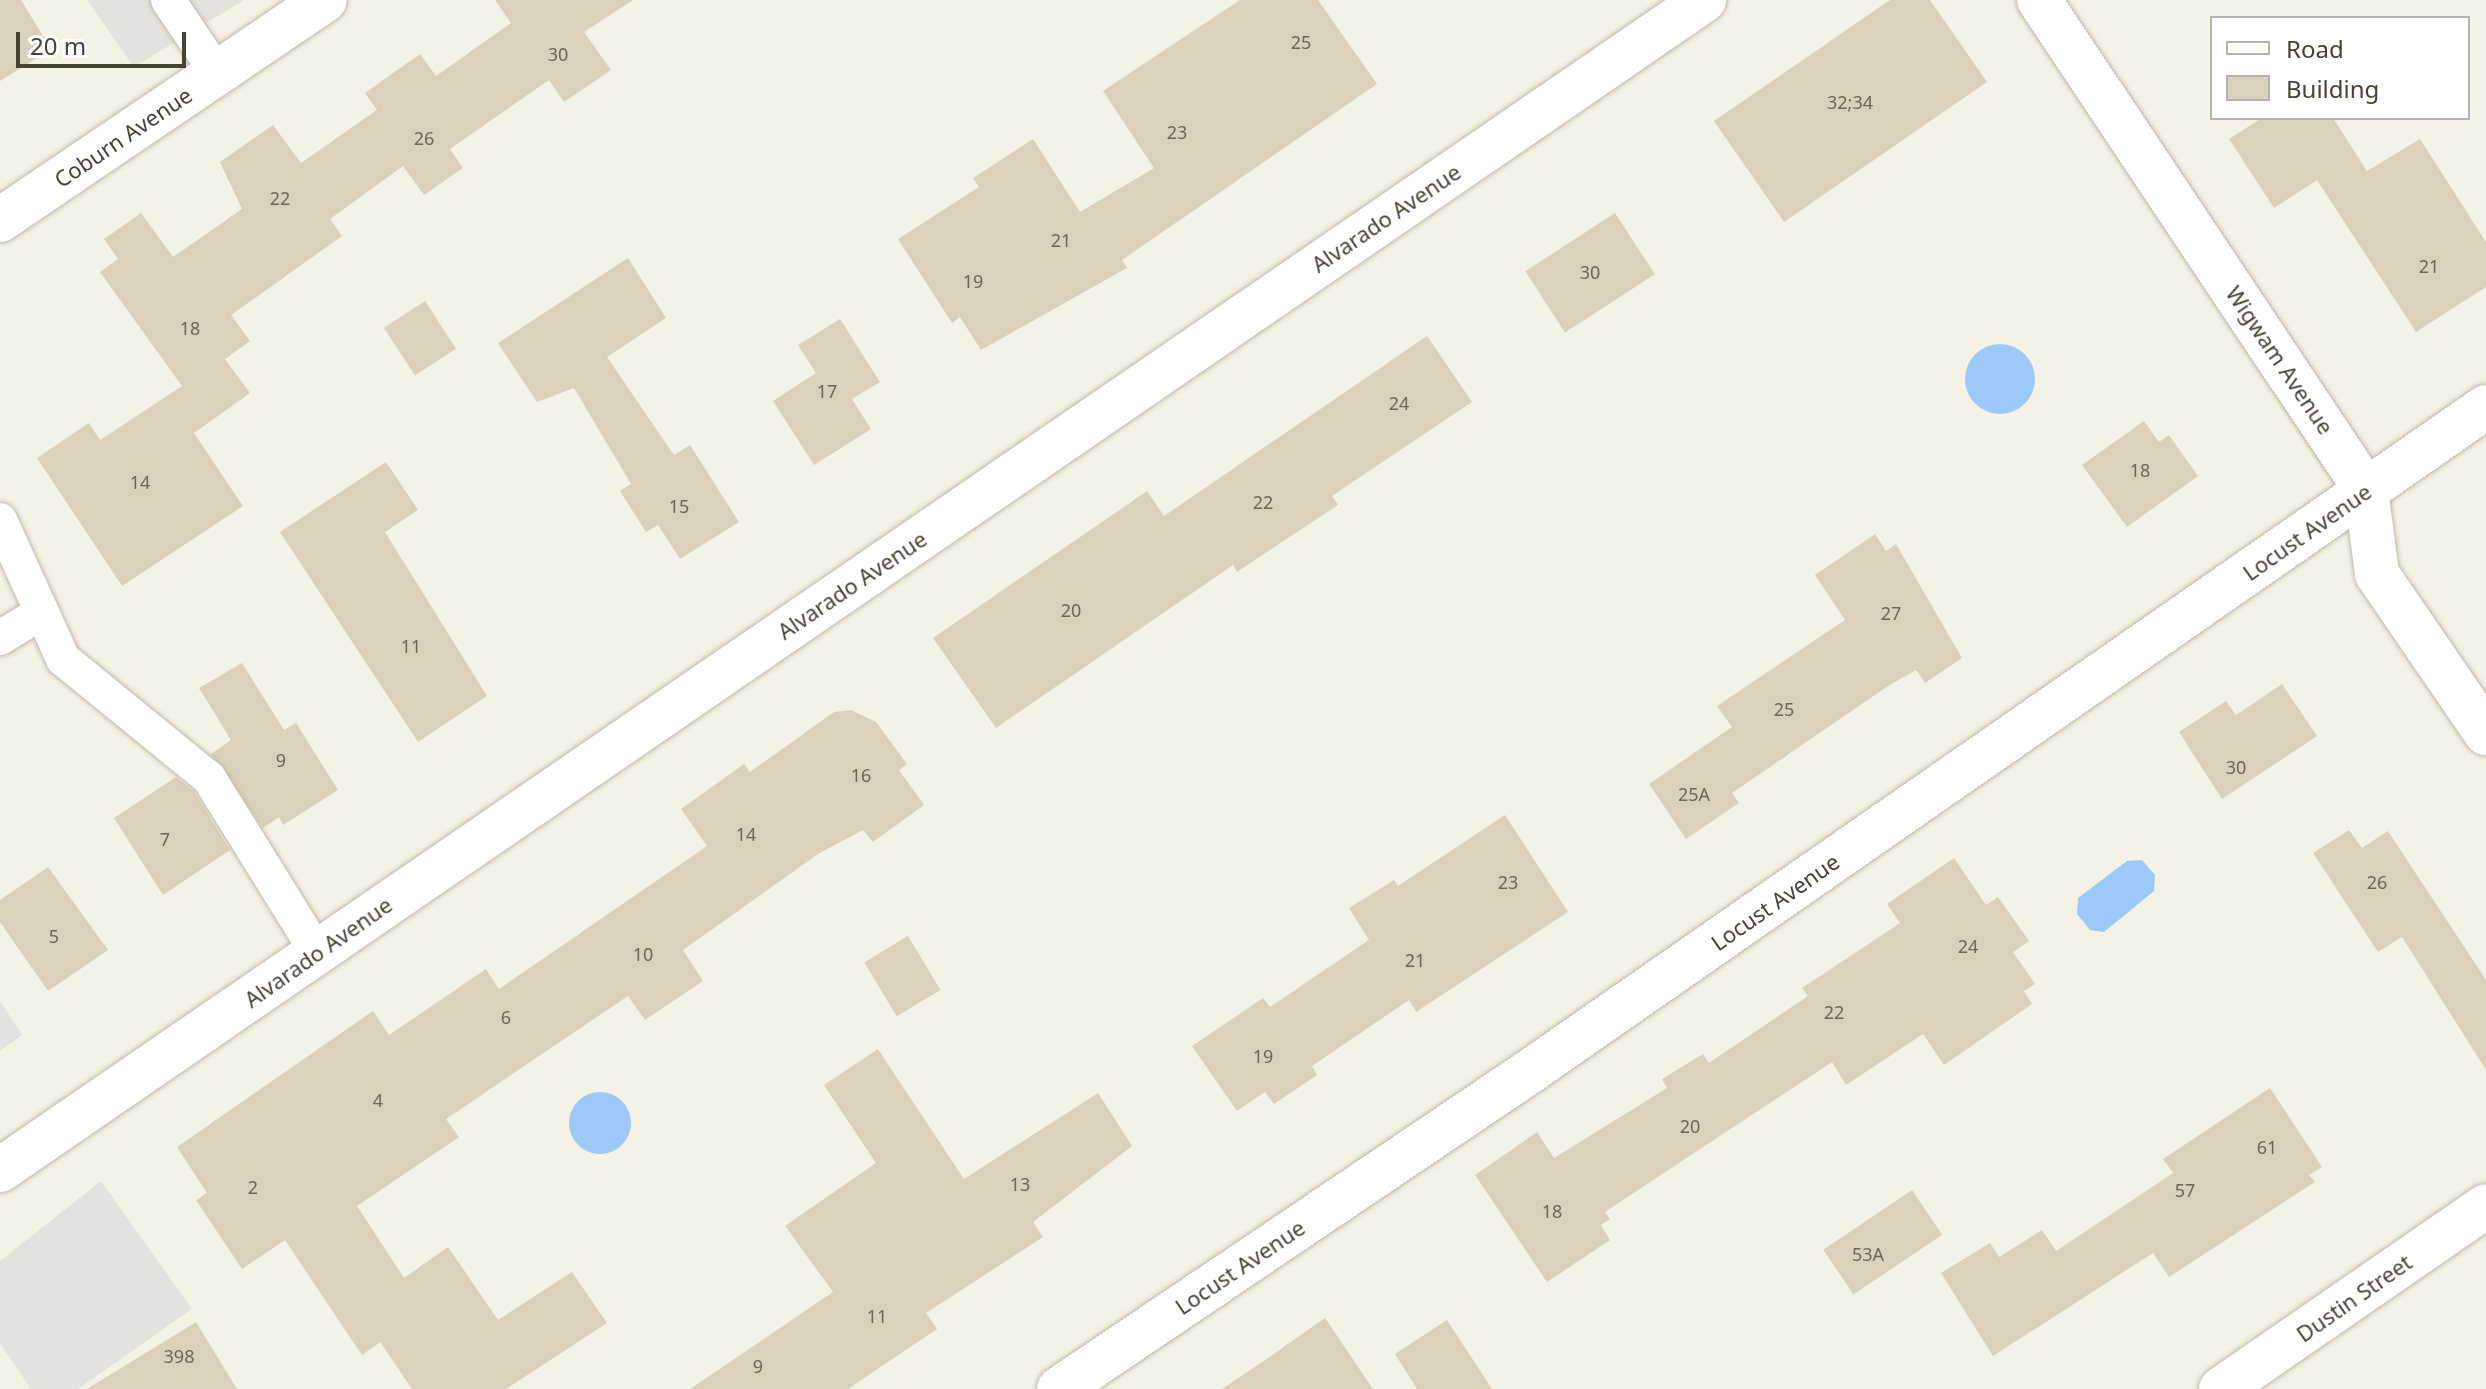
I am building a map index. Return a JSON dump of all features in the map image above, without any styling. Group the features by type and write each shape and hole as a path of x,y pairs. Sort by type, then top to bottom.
{"street":[{"name":"Coburn Avenue","path":"0,220 325,0"},
{"name":"Alvarado Avenue","path":"0,1170 1704,0"},
{"name":"Wigwam Avenue","path":"2039,0 2366,490 2377,574 2486,733"},
{"name":"Locust Avenue","path":"1059,1389 1526,1074 2486,407"},
{"name":"Dustin Street","path":"2221,1389 2486,1206"}],"lane":[{"path":"168,0 217,73"},
{"path":"0,520 63,659 209,778 317,952"},
{"path":"0,638 42,612"}],"shaded area":[{"path":"87,0 244,0 134,67"},
{"path":"0,1001 22,1035 0,1051"},
{"path":"101,1181 192,1309 78,1389 31,1389 0,1343 0,1261"}],"water":[{"path":"1993,344 2007,344 2029,359 2035,379 2033,392 2025,404 2007,414 1993,414 1971,399 1965,386 1965,372 1980,350"},
{"path":"2142,860 2155,875 2154,891 2104,932 2090,930 2077,914 2078,898 2127,861"},
{"path":"594,1092 606,1092 622,1101 629,1111 629,1135 622,1145 606,1154 594,1154 574,1140 569,1129 569,1117 583,1097"}],"building":[{"path":"0,0 21,0 51,49 0,81"},
{"path":"495,0 633,0 584,32 611,70 564,102 549,80 450,149 463,168 424,195 403,166 330,219 342,236 231,315 250,341 225,359 250,393 194,433 243,506 122,586 37,458 89,423 100,440 182,386 100,272 118,259 104,239 141,213 173,257 242,209 220,162 273,125 301,163 377,110 365,93 420,54 436,76 511,23"},
{"path":"1240,0 1318,0 1377,84 1122,260 1127,268 981,350 960,317 952,323 898,239 979,187 973,178 1033,139 1080,212 1154,168 1103,91"},
{"path":"1890,0 1930,0 1987,82 1784,222 1714,121"},
{"path":"2259,120 2334,120 2367,171 2420,139 2486,242 2486,287 2416,332 2317,180 2274,208 2229,139"},
{"path":"1615,213 1655,274 1565,332 1525,271"},
{"path":"628,258 666,318 607,357 674,455 690,445 739,522 680,559 658,525 646,532 620,491 631,484 574,388 537,402 498,343"},
{"path":"425,301 456,349 415,375 384,328"},
{"path":"840,319 880,382 852,399 871,429 814,465 773,401 816,373 798,345"},
{"path":"1427,336 1472,402 1332,496 1338,505 1237,572 1233,565 996,728 933,638 1147,491 1164,516"},
{"path":"2144,421 2159,442 2169,435 2198,476 2127,527 2082,465"},
{"path":"386,462 418,510 385,532 487,696 418,742 280,532"},
{"path":"1875,534 1886,551 1896,544 1962,658 1925,683 1916,670 1888,686 1732,793 1739,803 1686,839 1649,784 1732,727 1717,706 1845,620 1815,575"},
{"path":"242,663 284,730 296,723 338,790 283,825 279,817 263,828 211,754 231,740 199,688"},
{"path":"2282,684 2317,736 2222,799 2179,732 2226,701 2236,715"},
{"path":"851,710 876,722 907,764 899,770 924,805 873,842 863,830 818,854 683,950 703,981 645,1020 628,996 446,1119 459,1137 357,1206 404,1278 448,1247 498,1320 572,1272 607,1323 506,1389 412,1389 380,1342 362,1355 285,1240 242,1269 196,1200 207,1193 177,1147 373,1011 389,1035 486,969 499,989 707,846 681,809 744,764 750,772 834,712"},
{"path":"176,777 194,791 230,850 163,895 114,818"},
{"path":"1505,815 1568,912 1416,1012 1409,1000 1312,1066 1317,1075 1274,1104 1265,1092 1237,1111 1192,1046 1263,998 1270,1007 1369,940 1349,908 1394,880 1398,886"},
{"path":"2349,830 2362,848 2388,831 2486,980 2486,1070 2402,937 2378,952 2313,853"},
{"path":"1954,858 1986,905 1998,897 2029,941 2013,952 2035,984 2024,991 2032,1004 1944,1065 1923,1034 1846,1085 1832,1062 1605,1212 1610,1219 1601,1225 1610,1240 1547,1282 1475,1175 1537,1132 1554,1158 1667,1088 1662,1079 1703,1054 1709,1063 1808,996 1802,988 1900,923 1887,904"},
{"path":"48,867 108,950 48,991 0,922 0,900"},
{"path":"908,936 940,990 897,1016 864,962"},
{"path":"878,1049 964,1179 1098,1093 1132,1146 1033,1222 1043,1237 926,1313 937,1329 848,1389 690,1389 833,1292 785,1226 876,1163 824,1085"},
{"path":"2270,1088 2322,1167 2309,1175 2315,1182 2169,1277 2153,1253 1993,1356 1941,1273 1990,1243 1999,1257 2042,1230 2056,1251 2173,1173 2163,1159"},
{"path":"1912,1190 1942,1235 1853,1295 1823,1250"},
{"path":"1325,1318 1373,1389 1222,1389 1268,1358"},
{"path":"1447,1320 1492,1389 1417,1389 1395,1354"},
{"path":"196,1322 237,1389 87,1389"}]}
